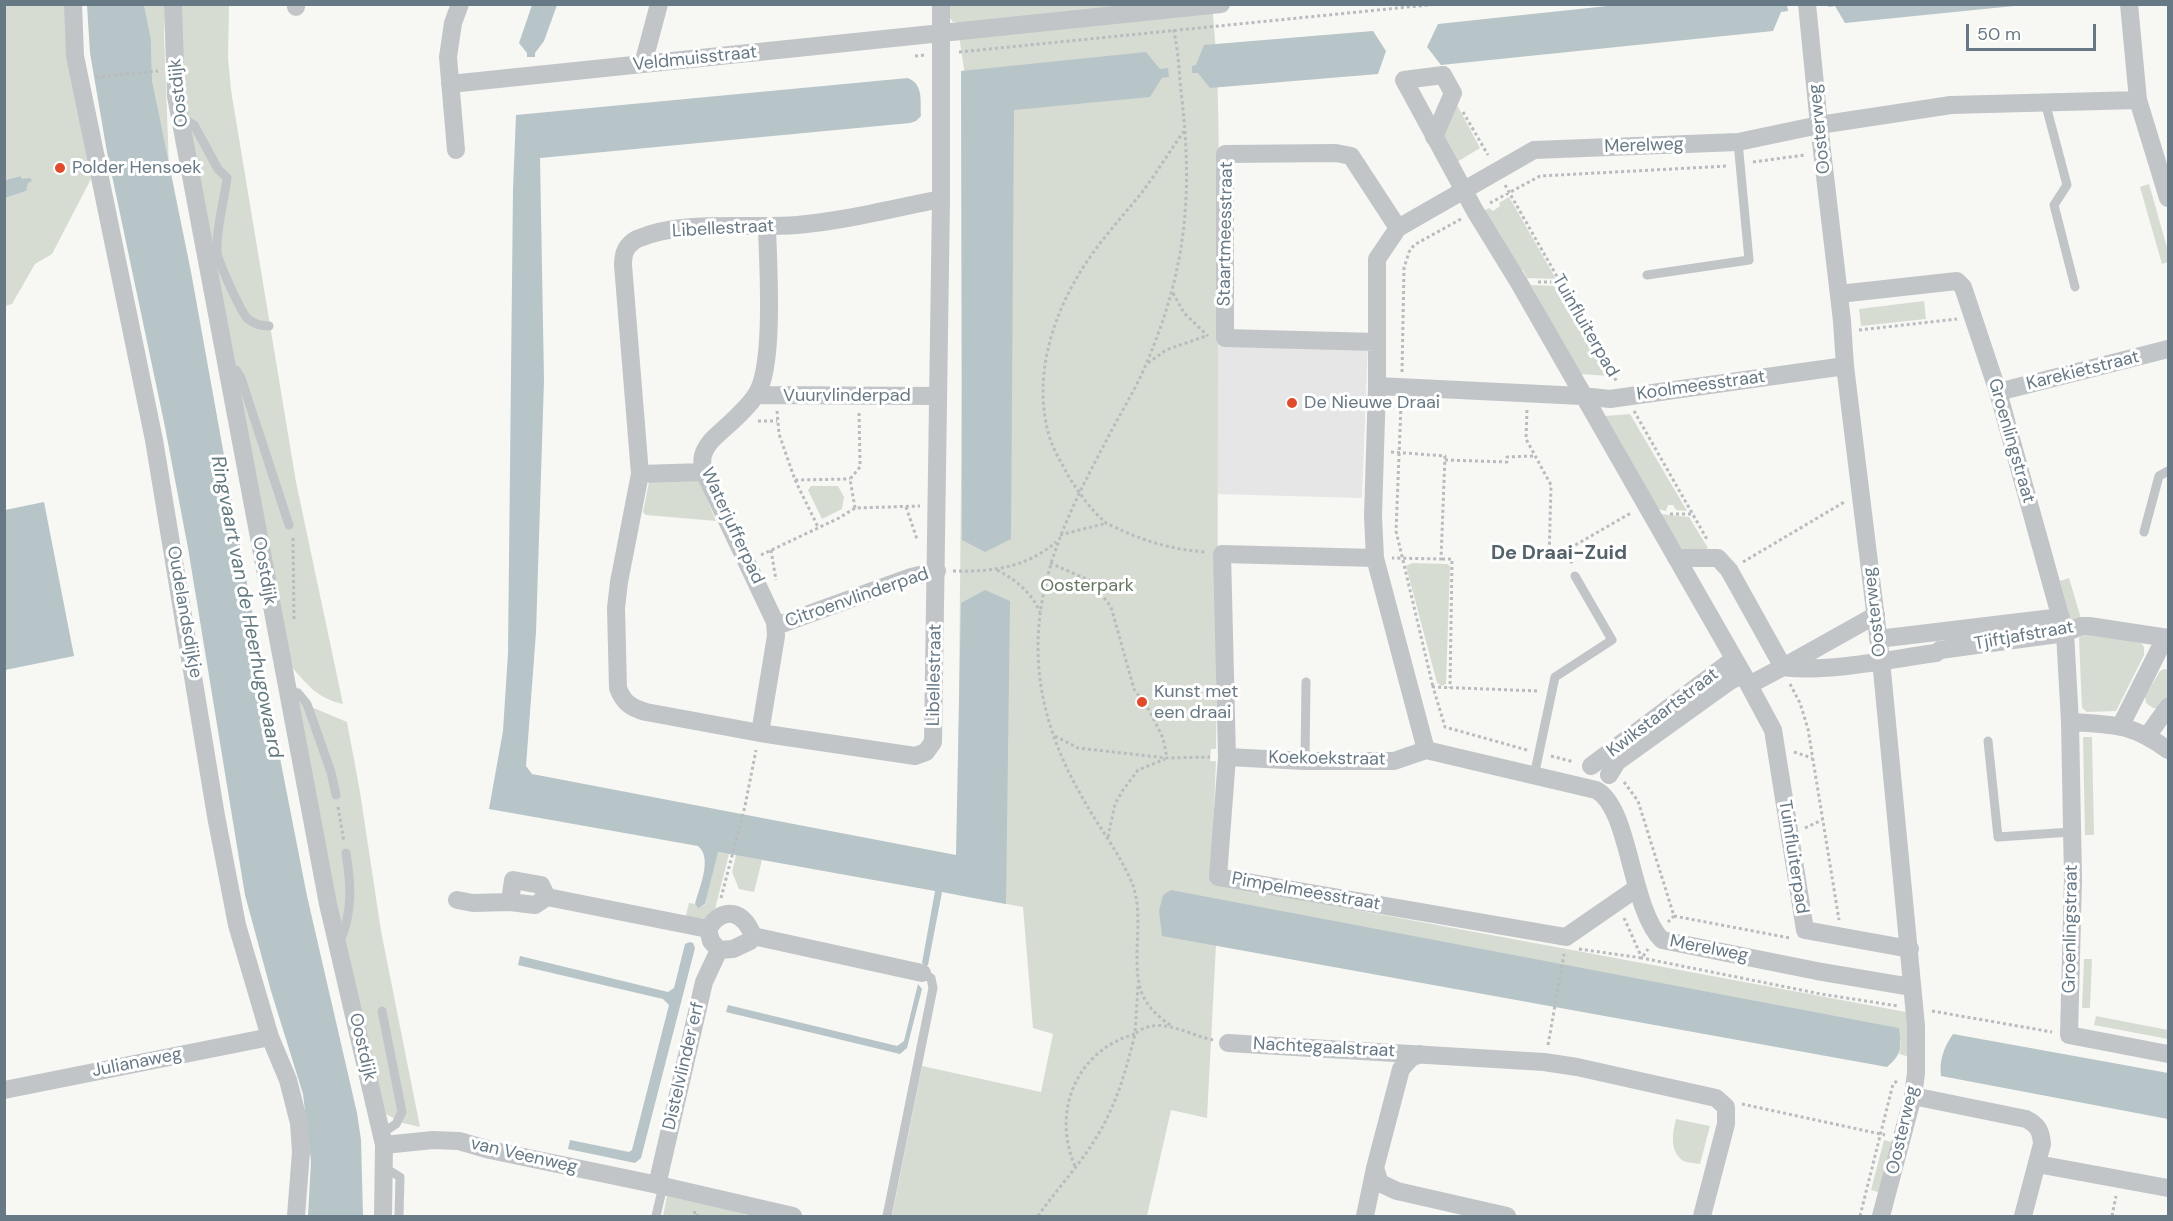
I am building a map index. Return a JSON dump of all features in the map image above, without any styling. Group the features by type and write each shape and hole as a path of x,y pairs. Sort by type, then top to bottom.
{"street":[{"name":"Oudelandsdijkje","path":"73,4 75,56 154,440 216,816 237,925 270,1037 288,1080 299,1124 302,1152 296,1216"},
{"name":"Oostdijk","path":"173,4 175,81 181,120 212,258 227,367 286,690 325,893 383,1139 385,1168 383,1216"},
{"path":"456,150 448,57 453,23 460,4"},
{"path":"643,64 659,4"},
{"name":"Libellestraat","path":"941,4 941,199 937,571 934,735 931,747 926,752 915,756 760,733 638,710 629,705 622,698 617,672 616,608 640,474 623,265 625,249 635,240 659,232 702,227 767,227 825,221 941,199"},
{"name":"Veldmuisstraat","path":"450,84 1221,4"},
{"name":"Oosterweg","path":"1807,4 1845,366 1881,660 1914,1008 1916,1066 1913,1096 1881,1216"},
{"path":"2129,4 2138,100 2169,198"},
{"name":"Tuinfluiterpad","path":"1453,93 1443,75 1404,80 1475,211 1773,730 1805,930 1910,949"},
{"path":"1434,137 1453,93"},
{"name":"Merelweg","path":"1912,987 1662,940 1653,931 1637,888 1614,808 1603,794 1596,790 1426,750 1375,558 1373,516 1377,386 1377,259 1398,228 1534,150 1738,142 1819,125 1951,105 2138,100"},
{"name":"Staartmeesstraat","path":"1225,338 1225,154 1336,153 1351,156 1398,228"},
{"name":"Waterjufferpad","path":"767,227 768,349 764,377 756,395 705,449 702,460 704,472 771,611 776,626"},
{"name":"Groenlingstraat","path":"1839,294 1957,281 1963,287 1998,392 2063,625 2070,722 2073,931 2069,1035"},
{"path":"1225,338 1377,342"},
{"name":"Karekietstraat","path":"1998,392 2169,349"},
{"name":"Koolmeesstraat","path":"1377,386 1610,399 1845,366"},
{"name":"Vuurvlinderpad","path":"756,395 938,396"},
{"path":"640,474 704,472"},
{"path":"1222,555 1375,558"},
{"name":"Pimpelmeesstraat","path":"1222,555 1227,757 1218,877 1566,937 1637,888"},
{"path":"1676,558 1724,564 1783,667"},
{"name":"Citroenvlinderpad","path":"776,626 911,577 937,571"},
{"path":"1783,667 1876,615"},
{"path":"1878,639 1938,632 2063,625"},
{"name":"Tjiftjafstraat","path":"1881,660 1936,653 1940,650 2063,625 2089,626 2167,638"},
{"path":"760,733 776,626"},
{"path":"1938,632 1940,650"},
{"path":"2121,725 2167,638"},
{"path":"1830,640 1845,664"},
{"path":"1742,673 1783,667 1802,669 1881,660"},
{"name":"Kwikstaartstraat","path":"1591,766 1642,737 1665,720 1742,673"},
{"path":"2148,735 2169,707"},
{"path":"2070,722 2121,725 2148,735 2169,750"},
{"name":"Kwikstaartstraat","path":"1609,775 1617,762 1642,737"},
{"name":"Koekoekstraat","path":"1227,757 1305,761 1394,761 1426,750"},
{"path":"457,900 473,903 510,902 513,880 541,885 547,897 708,929"},
{"path":"722,907 740,916 748,924 753,936 746,944 719,950 711,941 708,929 722,907"},
{"path":"753,936 922,973"},
{"name":"Distelvlinder erf","path":"660,1185 704,982 719,950"},
{"path":"2069,1035 2169,1054"},
{"name":"Julianaweg","path":"4,1090 270,1037"},
{"name":"Nachtegaalstraat","path":"1228,1043 1544,1062 1578,1067 1711,1097 1726,1107"},
{"name":"Nachtegaalstraat","path":"1365,1216 1401,1069 1411,1058 1420,1054"},
{"path":"1913,1096 2026,1119 2034,1123 2041,1134 2042,1144 2023,1216"},
{"path":"1702,1216 1726,1124 1726,1107"},
{"name":"van Veenweg","path":"383,1139 459,1141 490,1150 660,1185 793,1216"},
{"path":"2037,1164 2169,1188"},
{"path":"1375,1168 1380,1183 1397,1191 1507,1216"}],"lane":[{"path":"2045,102 2067,185 2054,205 2075,287"},
{"path":"181,120 187,120 194,125 218,169 227,178 217,250 212,258 242,314 249,321 269,326"},
{"path":"1647,275 1749,260 1738,142"},
{"path":"227,367 236,370 241,378 289,525"},
{"path":"2144,532 2159,476 2169,471"},
{"path":"1534,776 1555,677 1612,640 1575,576"},
{"path":"1305,761 1306,682"},
{"path":"286,690 298,693 307,704 331,772 336,795"},
{"path":"1988,741 1998,837 2071,832"},
{"path":"338,946 348,921 350,880 346,853"},
{"path":"887,1216 933,988 931,978 922,973"},
{"name":"Oostdijk","path":"382,1011 402,1112 396,1124 383,1139"},
{"path":"385,1168 400,1177 399,1216"},
{"path":"656,1216 660,1185"}],"path":[{"path":"915,56 1438,4"},
{"path":"1038,1216 1095,1139 1113,1105 1128,1064 1135,1034 1139,923 1136,897 1129,876 1072,780 1053,735 1039,670 1038,630 1045,582 1060,535 1079,493 1146,364 1177,276 1187,207 1188,173 1173,29 1168,10"},
{"path":"86,78 156,71"},
{"name":"Tuinfluiterpad","path":"1453,93 1724,564"},
{"path":"1185,129 1143,191 1086,263 1059,312 1048,345 1044,370 1044,396 1048,433 1056,455 1079,493 1107,524 1143,540 1179,550 1222,555"},
{"path":"1538,753 1445,727 1433,687 1396,531 1404,268 1409,252 1414,245 1540,176 1725,166 1822,152"},
{"path":"1172,291 1184,313 1206,336"},
{"path":"1843,332 1973,317"},
{"path":"1146,364 1172,347 1206,336 1225,338"},
{"path":"1528,393 1526,439 1551,485 1549,560 1645,504"},
{"path":"776,395 779,434 795,480 818,528"},
{"path":"855,508 850,479 860,462 859,396"},
{"path":"1375,451 1445,456 1441,559"},
{"path":"1446,460 1507,462 1507,457 1535,456"},
{"path":"795,480 850,479"},
{"path":"1724,564 1860,493"},
{"path":"747,561 855,508 937,506"},
{"path":"1060,535 1107,524"},
{"path":"289,525 294,545 294,631"},
{"path":"937,571 997,570 1022,563 1047,550 1058,541"},
{"path":"1565,551 1575,569 1575,576"},
{"path":"1375,558 1452,559 1450,688"},
{"path":"1050,563 1091,581 1110,607 1134,689 1149,710 1163,738 1167,758"},
{"path":"997,570 1013,578 1027,591 1041,613"},
{"path":"1783,667 1800,704 1808,729 1842,937"},
{"path":"1433,687 1551,691"},
{"path":"722,907 760,733"},
{"path":"1053,735 1078,748 1167,758 1227,757"},
{"path":"1108,839 1114,804 1123,790 1138,770 1167,758"},
{"path":"336,795 346,853"},
{"path":"1674,915 1790,938"},
{"path":"1544,1062 1564,956"},
{"path":"1138,981 1147,1004 1170,1025 1194,1035 1228,1043"},
{"path":"1914,1008 2069,1035"},
{"path":"1075,1166 1068,1142 1065,1117 1076,1082 1089,1062 1102,1048 1118,1039 1146,1028 1170,1025"},
{"path":"1860,1216 1893,1084 1902,1077 1907,1065 1916,1066"},
{"path":"1726,1107 1741,1103 1902,1139"}],"shaded area":[{"name":"De Nieuwe Draai","path":"1218,338 1368,341 1362,498 1218,494"}],"green space":[{"path":"4,5 67,5 70,68 91,179 52,254 35,264 12,304 5,306 5,198 26,191 26,179 22,179 21,176 5,180"},
{"path":"144,5 165,5 169,166 152,80 151,39"},
{"path":"181,5 229,5 228,58 231,90 296,482 343,704 319,694 290,665 190,132 181,62"},
{"name":"Oosterpark","path":"946,5 1212,5 1217,78 1219,188 1216,749 1211,749 1210,761 1216,761 1211,883 1906,1012 1910,1057 1899,1054 1901,1044 1898,1028 1211,898 1216,945 1207,1118 1171,1110 1147,1216 892,1216 922,1066 1041,1092 1053,1034 1033,1028 1023,907 957,895 965,76 957,22 953,22 946,13"},
{"path":"1455,101 1480,148 1452,165 1439,142"},
{"path":"2149,184 2168,251 2168,262 2162,264 2140,187"},
{"path":"1509,197 1556,279 1527,278 1523,270 1513,268 1480,212 1489,208 1493,211 1500,206 1499,203"},
{"path":"1531,285 1559,286 1609,376 1580,374"},
{"path":"1924,301 1926,319 1861,326 1859,309"},
{"path":"1630,414 1687,511 1676,510 1673,505 1668,505 1666,511 1658,509 1605,416"},
{"path":"699,480 716,521 646,515 643,512 649,482"},
{"path":"811,486 838,486 844,497 842,509 822,519 808,490"},
{"path":"1661,514 1689,517 1708,548 1697,554 1683,551"},
{"path":"1412,563 1450,566 1446,684 1442,686 1437,683 1406,566"},
{"path":"2069,578 2082,622 2071,621 2060,581"},
{"path":"2082,632 2141,643 2144,647 2144,655 2116,711 2087,712 2082,708 2079,638"},
{"path":"2168,670 2168,698 2158,709 2153,708 2146,703 2145,696 2160,671"},
{"path":"297,701 347,722 381,931 420,1127 403,1123 386,1114 334,898"},
{"path":"2083,737 2092,737 2094,835 2085,835"},
{"path":"717,852 729,854 714,913 707,920 685,919 689,903 697,907 705,905"},
{"path":"736,855 762,860 754,892 739,889 732,872"},
{"path":"2084,959 2092,959 2090,1008 2082,1008"},
{"path":"2096,1016 2168,1030 2168,1039 2094,1025"},
{"path":"1676,1119 1710,1126 1700,1164 1684,1161 1675,1151 1673,1140"},
{"path":"1884,1140 1895,1143 1882,1193 1871,1190"},
{"path":"667,1196 745,1214 744,1216 663,1216"}],"water":[{"path":"1787,4 1788,11 1781,12 1773,31 1441,65 1427,47 1438,24 1617,5"},
{"path":"1828,4 2024,5 1845,23 1835,6 1829,7"},
{"name":"Ringvaart van de Heerhugowaard","path":"87,5 144,5 151,39 152,80 191,272 261,661 307,896 357,1113 361,1140 363,1216 308,1216 311,1161 303,1094 271,991 245,895 188,548 107,152 90,53"},
{"path":"532,5 557,5 544,41 535,53 535,57 527,57 527,53 519,43"},
{"path":"1373,31 1386,51 1378,74 1210,88 1198,73 1192,73 1192,66 1196,65 1204,45"},
{"path":"1146,52 1160,69 1168,68 1169,77 1162,78 1150,97 1014,110 1011,539 985,552 962,540 961,71"},
{"path":"908,78 917,85 921,99 921,116 910,123 540,158 544,380 536,632 526,766 532,774 956,855 961,603 985,590 1010,601 1006,904 942,892 926,966 922,963 935,891 718,852 705,904 698,908 695,904 705,865 702,851 698,846 489,809 503,731 508,653 513,190 516,115"},
{"path":"21,176 22,179 30,178 32,181 28,183 26,191 5,198 5,180"},
{"path":"44,502 74,656 5,670 5,510"},
{"path":"1171,890 1899,1028 1900,1049 1896,1058 1887,1067 1162,936 1159,911 1163,895"},
{"path":"690,942 695,948 641,1158 635,1163 568,1149 570,1140 629,1152 632,1150 669,1005 663,999 518,965 520,956 668,992 674,988 685,944"},
{"path":"918,984 922,989 907,1048 900,1054 726,1012 728,1005 897,1046 904,1041"},
{"path":"1953,1034 2168,1073 2168,1119 1941,1076 1943,1054"}],"place":[{"name":"Polder Hensoek","path":"60,168"},
{"name":"De Nieuwe Draai","path":"1292,403"},
{"name":"Kunst met een draai","path":"1142,702"}],"district":[{"name":"De Draai-Zuid","path":"1559,554"}]}
